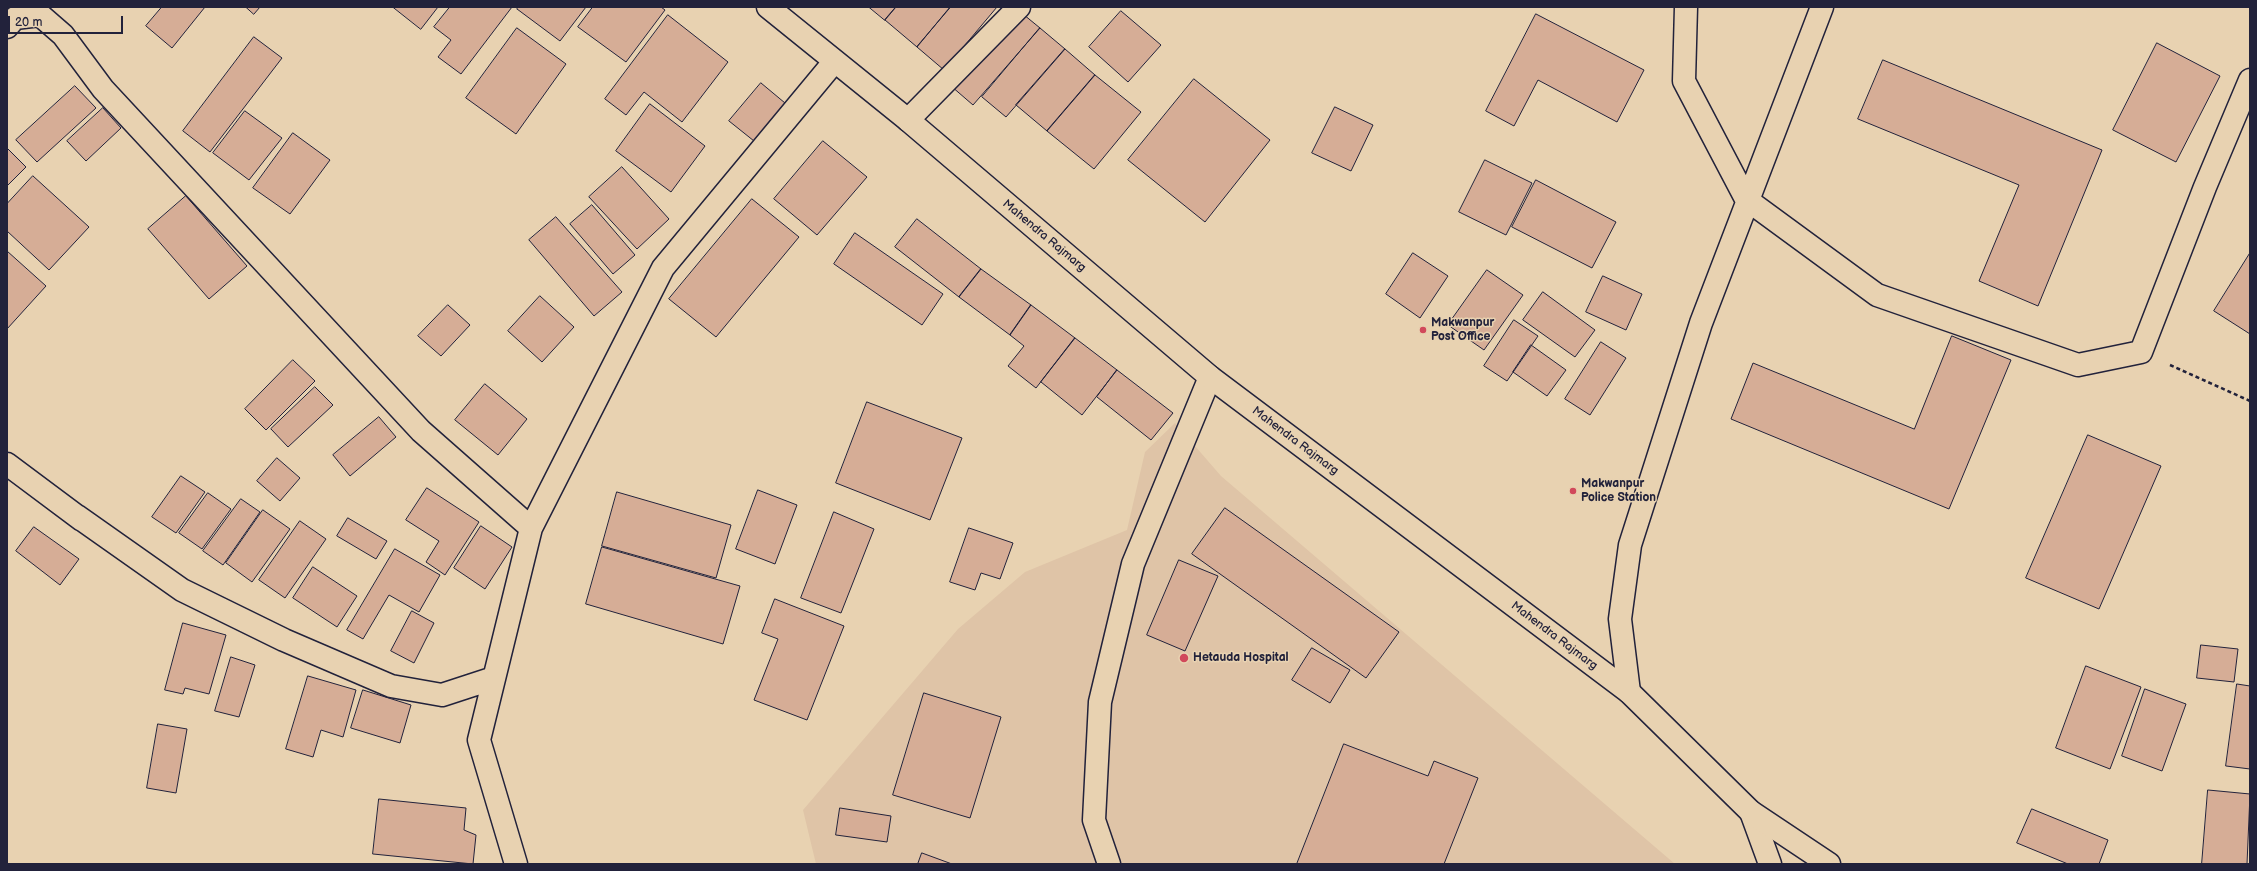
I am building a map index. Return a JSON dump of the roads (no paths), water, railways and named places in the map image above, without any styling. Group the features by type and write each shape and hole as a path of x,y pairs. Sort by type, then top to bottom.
{"main road":[{"name":"Mahendra Rajmarg","path":"768,7 834,62 908,120 1210,377 1628,692 1751,812 1829,864"},
{"path":"908,120 1019,7"},
{"path":"1686,7 1684,81 1746,199 1877,295 2078,365 2141,352 2205,187 2250,80"},
{"path":"1628,692 1620,619 1630,545 1701,323 1746,199 1822,7"},
{"path":"7,27 15,18 40,15 63,35 103,89 421,430 531,528"},
{"path":"516,864 479,740 531,528 663,268 834,62"},
{"path":"1109,864 1094,820 1100,702 1133,564 1210,377"},
{"path":"7,464 182,590 284,640 391,686 442,695 494,678"},
{"path":"1751,812 1770,864"}],"place":[{"name":"Makwanpur Post Office","path":"1423,330"},
{"name":"Makwanpur Police Station","path":"1573,491"},
{"name":"Hetauda Hospital","path":"1184,658"}]}
